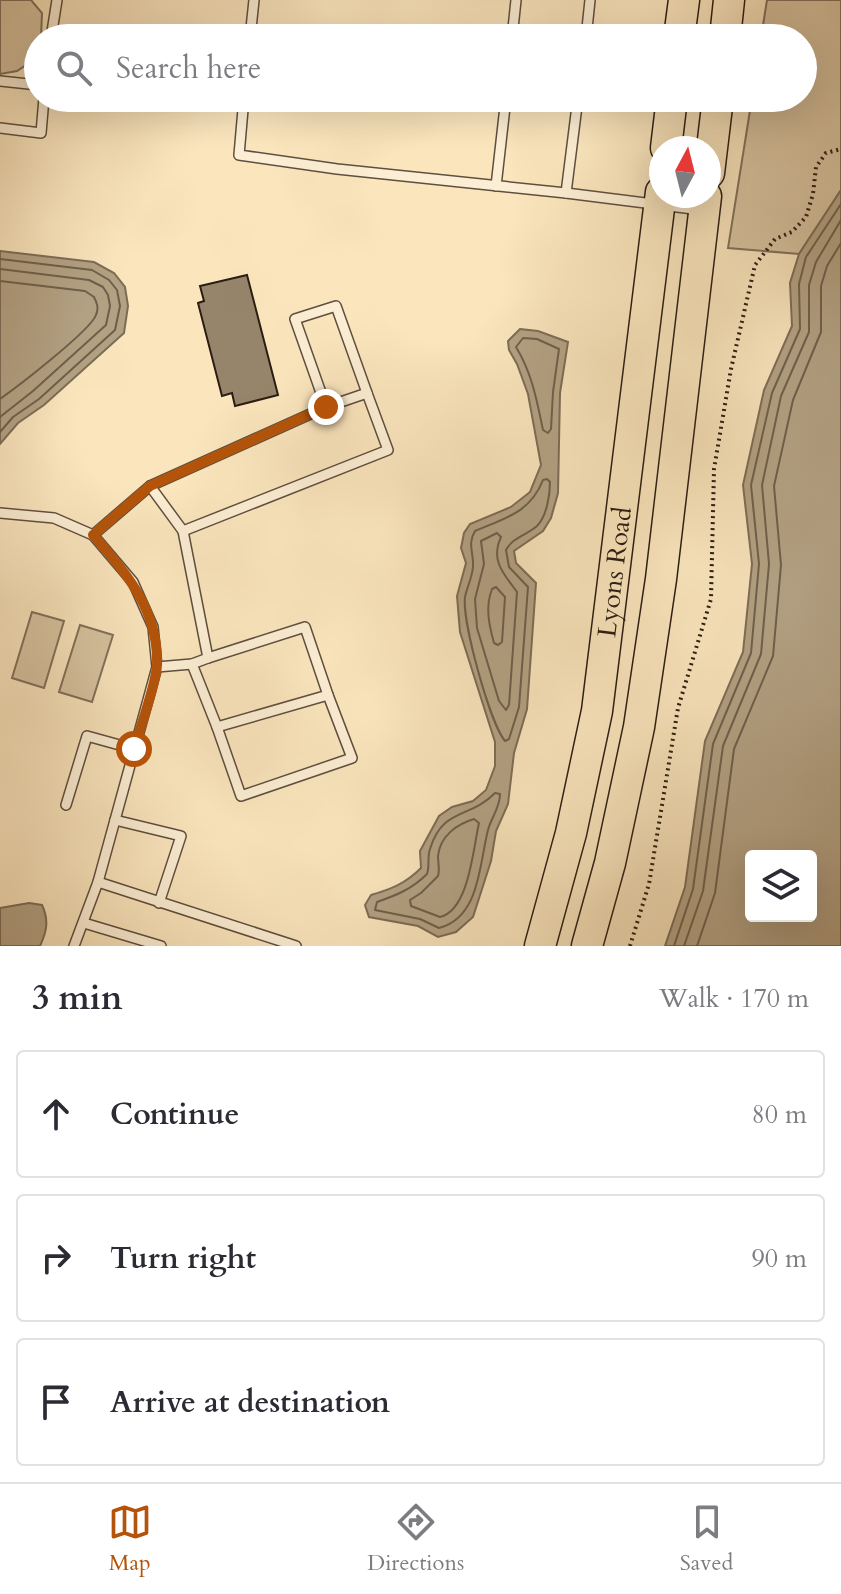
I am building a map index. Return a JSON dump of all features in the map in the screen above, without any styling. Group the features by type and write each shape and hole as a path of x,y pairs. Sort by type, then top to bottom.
{"main road":[{"path":"681,24 684,0"},
{"path":"726,24 729,0"},
{"path":"667,136 670,112"},
{"path":"713,136 716,112"},
{"name":"Lyons Road","path":"540,946 571,833 597,711 659,208"},
{"name":"Lyons Road","path":"587,946 610,863 639,727 661,579 704,208"}],"lane":[{"path":"53,24 57,0"},
{"path":"251,24 254,0"},
{"path":"513,24 516,0"},
{"path":"587,24 590,0"},
{"path":"0,81 24,84"},
{"path":"0,128 41,133 43,112"},
{"path":"243,112 239,155 496,186 649,197"},
{"path":"496,186 504,112"},
{"path":"566,193 576,112"},
{"path":"183,531 388,450 336,306 295,319 326,407"},
{"path":"93,535 150,486 326,407 367,393"},
{"path":"150,486 183,531 208,658"},
{"path":"0,513 54,518 93,535 133,582 153,627 157,667 98,882 74,946"},
{"path":"157,667 192,664 305,627 352,758 241,796 192,664"},
{"path":"217,727 328,695"},
{"path":"66,805 87,736 134,749"},
{"path":"115,820 181,836 159,903"},
{"path":"98,882 296,946"},
{"path":"84,923 161,946"}],"path":[{"path":"630,946 649,884 678,708 711,599 714,469 731,369 755,265 775,239 792,232 806,217 816,167 826,153 841,149"}],"shaded area":[{"path":"0,0 31,0 42,13 42,24 24,24 24,66 0,74"},
{"path":"767,0 841,0 841,190 799,254 728,248 750,112 817,112 817,24 763,24"},
{"path":"32,612 64,621 44,688 12,678"},
{"path":"80,625 113,635 92,702 59,692"}],"water":[{"path":"841,190 841,946 665,946 685,887 705,741 743,652 752,564 743,485 764,390 792,326 790,283 799,254"},
{"path":"0,251 94,262 114,273 125,287 128,306 124,333 44,405 18,423 0,444"},
{"path":"520,329 538,331 568,342 560,393 558,493 551,518 543,531 514,551 516,563 536,583 527,709 514,753 508,804 496,831 491,861 473,917 456,932 438,937 418,926 369,917 365,905 371,895 398,885 421,868 420,851 439,816 452,807 473,801 486,790 495,766 495,742 460,632 457,596 466,563 461,548 464,533 470,524 511,507 530,492 541,465 528,394 509,350 508,341"},
{"path":"29,903 42,905 46,916 46,930 40,946 0,946 0,908"}],"building":[{"path":"247,275 278,395 235,406 232,393 222,396 198,303 204,301 200,286"}],"route":[{"path":"134,749 157,667 153,627 133,582 93,535 150,486 326,407"}]}
